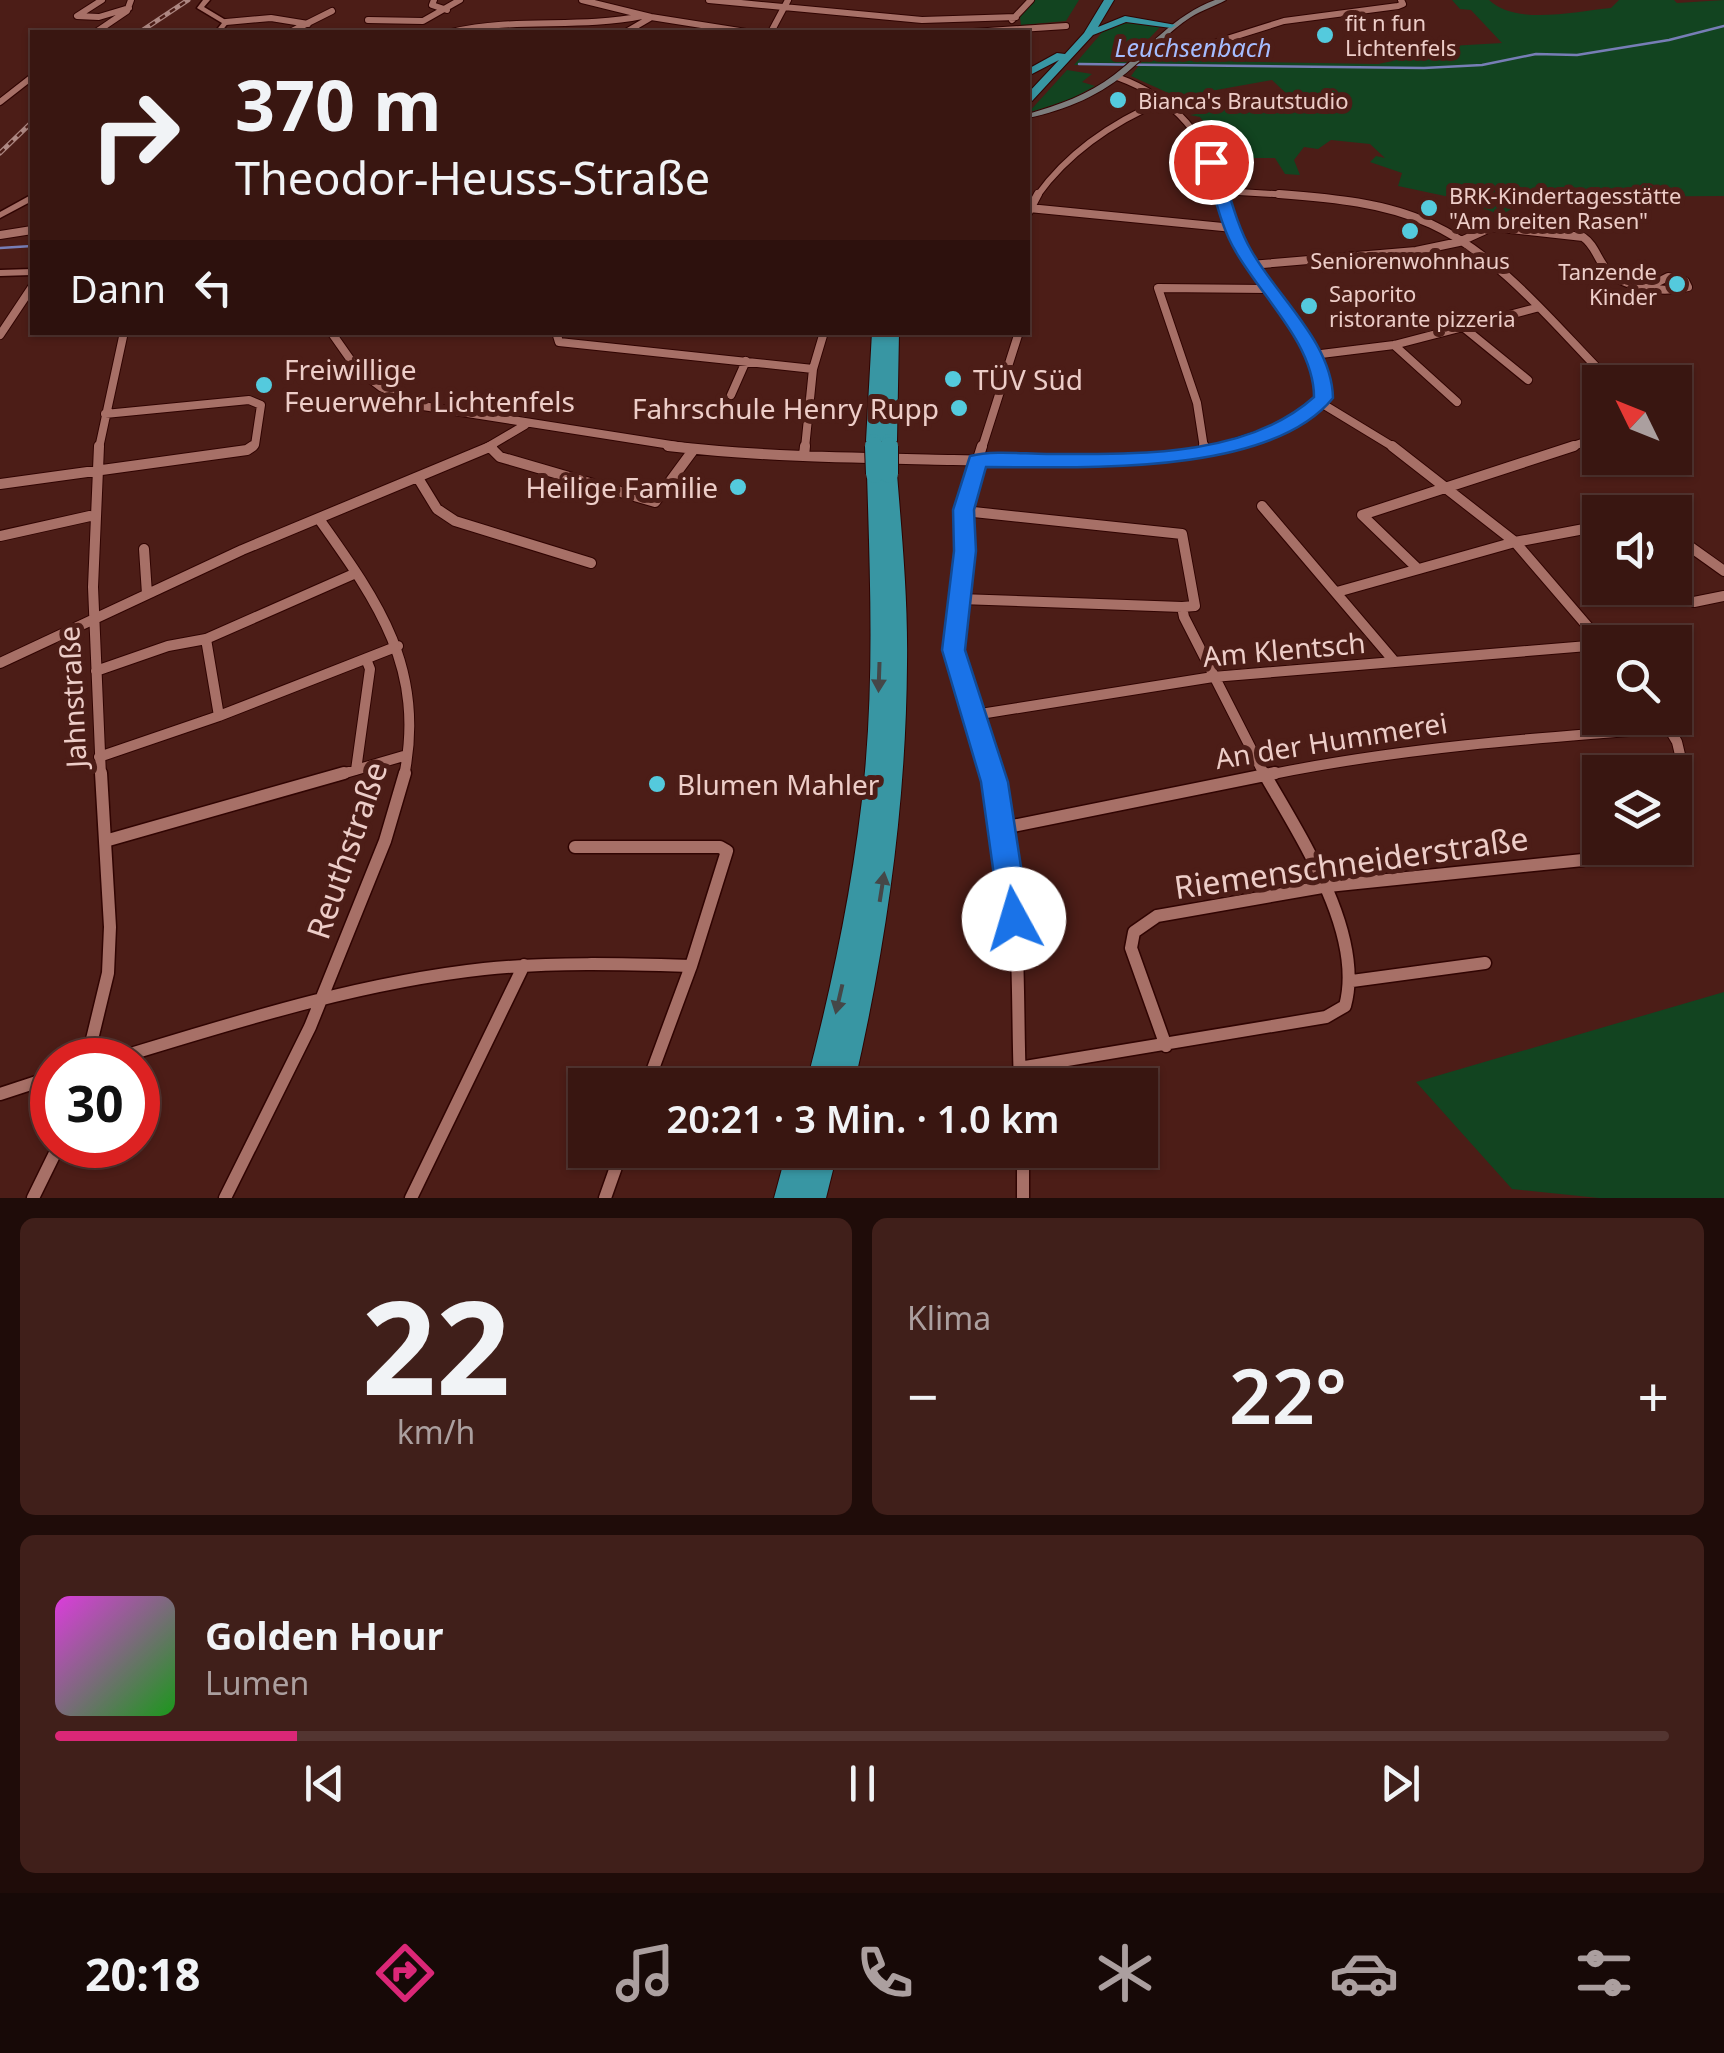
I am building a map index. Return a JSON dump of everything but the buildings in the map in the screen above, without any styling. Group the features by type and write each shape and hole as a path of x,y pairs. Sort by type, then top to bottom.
{"highway":[{"path":"1030,86 1083,28 1100,0"},
{"path":"1030,97 1088,35 1109,0"},
{"path":"1117,0 1129,10 1173,24"},
{"path":"1152,16 1192,12"},
{"path":"1088,35 1109,22 1125,19 1173,24"},
{"path":"1030,71 1061,55"},
{"path":"822,1068 846,968 872,797 880,664 879,335"},
{"path":"881,441 892,335"},
{"path":"846,1068 869,964 892,796 898,662 882,474"},
{"path":"787,1198 795,1168"},
{"path":"813,1198 821,1168"}],"main road":[{"path":"1030,115 1076,100 1117,77 1173,24 1222,0"}],"street":[{"path":"102,0 77,16 98,17 130,4"},
{"path":"206,0 200,8 222,27 237,21 270,18 308,24"},
{"path":"434,0 432,5 447,10"},
{"path":"368,20 416,22 447,10 460,0"},
{"path":"582,0 646,16 733,30"},
{"path":"596,2 606,0"},
{"path":"709,0 786,4 921,20 1016,17"},
{"path":"834,12 836,0"},
{"path":"994,30 1016,17 1031,0"},
{"path":"1135,61 1202,51 1264,25 1328,12 1398,6 1403,4 1401,0"},
{"path":"98,30 130,4"},
{"path":"771,30 786,4"},
{"path":"294,30 332,11"},
{"path":"464,30 512,22 597,22 646,16"},
{"path":"628,30 646,16"},
{"path":"237,21 239,30"},
{"path":"701,30 707,26"},
{"path":"994,30 1066,26"},
{"path":"333,335 353,366 397,395 423,406 694,449 804,456 1094,461 1205,452 1273,432 1321,403 1325,387 1312,355 1250,265 1201,138 1166,100 1117,77"},
{"path":"0,102 30,79"},
{"path":"1030,207 1047,178 1074,154 1166,100"},
{"path":"1222,191 1388,210 1433,225 1459,242 1536,308 1594,365"},
{"path":"0,215 30,199"},
{"path":"1030,210 1233,228"},
{"path":"1250,265 1403,252 1459,242 1492,227 1582,236 1593,242 1606,268 1615,276 1650,286"},
{"path":"0,235 30,230"},
{"path":"0,273 30,272"},
{"path":"1205,452 1196,403 1158,290 1169,286 1268,289"},
{"path":"0,335 30,290"},
{"path":"1312,355 1394,344 1536,308"},
{"path":"1463,327 1528,380"},
{"name":"Jahnstraße","path":"92,1038 108,973 110,927 92,620 90,516 123,335"},
{"path":"804,456 813,369 823,335"},
{"path":"1019,335 964,510 954,650 990,764 1003,828 1014,919 1019,1068 1326,1017 1345,1006 1352,980 1328,886 1213,677 1182,607"},
{"path":"558,337 813,369"},
{"path":"1394,344 1458,402"},
{"path":"731,395 746,361"},
{"path":"0,484 95,474 247,450 255,445 262,405 255,400 106,414"},
{"path":"1321,403 1388,443 1515,542 1584,625"},
{"path":"0,663 146,594 490,447 526,425"},
{"path":"1418,569 1362,516 1582,442"},
{"path":"490,447 500,457 655,502 694,449"},
{"path":"418,478 437,509 455,521 590,562"},
{"path":"1262,506 1394,662"},
{"path":"960,599 1195,606 1182,534 964,510"},
{"path":"0,536 90,516"},
{"name":"Reuthstraße","path":"226,1198 323,998 396,807 407,755 410,702 398,646 319,519"},
{"path":"1338,592 1515,542 1582,529"},
{"path":"1692,546 1724,571"},
{"path":"144,549 146,594"},
{"path":"96,671 152,651 206,639 356,573"},
{"path":"1694,602 1724,596"},
{"path":"206,639 219,716"},
{"path":"99,757 219,716 398,646"},
{"name":"Am Klentsch","path":"974,715 1213,677 1582,646"},
{"path":"356,770 370,669 366,659"},
{"name":"An der Hummerei","path":"1003,828 1263,772 1359,756 1582,731"},
{"path":"105,841 407,755"},
{"path":"576,847 720,847 726,852 691,966 652,1068"},
{"name":"Riemenschneiderstraße","path":"1166,1046 1131,948 1134,932 1143,922 1158,916 1328,886 1582,860"},
{"path":"1352,980 1485,962"},
{"path":"411,1198 524,965"},
{"path":"160,1045 323,998 424,978 524,965 691,966"},
{"path":"0,1094 30,1085"},
{"path":"34,1198 48,1168"},
{"path":"604,1198 615,1168"},
{"path":"1022,1168 1023,1198"}],"green space":[{"path":"1035,0 1079,0 1066,21 1021,25 1020,17"},
{"path":"1452,0 1489,0 1515,13 1547,15 1611,8 1619,0 1724,0 1724,196 1578,197 1576,193 1559,191 1559,195 1529,199 1501,215 1459,199 1398,186 1402,173 1370,162 1376,156 1385,158 1370,144 1331,140 1318,149 1304,147 1294,160 1300,175 1285,174 1275,158 1249,158 1236,142 1210,143 1205,134 1209,129 1200,117 1190,115 1291,98 1272,80 1177,97 1131,76 1143,60 1378,64 1393,61 1381,50 1502,43 1471,10 1460,9"},
{"path":"1121,20 1162,25 1123,66 1074,65 1105,29"},
{"path":"1067,70 1092,74 1082,82 1095,86 1071,99 1030,111"},
{"path":"1724,992 1724,1198 1599,1198 1512,1189 1416,1082"}],"waterway":[{"name":"Leuchsenbach","path":"1079,64 1424,68 1482,65 1536,54 1577,55 1669,40 1724,26"},
{"name":"Leuchsenbach","path":"0,248 30,246"}],"railway":[{"path":"143,30 188,0"},
{"path":"0,153 30,124"}],"place":[{"name":"fit n fun Lichtenfels","path":"1325,35"},
{"name":"Bianca's Brautstudio","path":"1118,100"},
{"name":"BRK-Kindertagesstätte \"Am breiten Rasen\"","path":"1429,208"},
{"name":"Seniorenwohnhaus","path":"1410,231"},
{"name":"Tanzende Kinder","path":"1677,284"},
{"name":"Saporito ristorante pizzeria","path":"1309,306"},
{"name":"TÜV Süd","path":"953,379"},
{"name":"Freiwillige Feuerwehr Lichtenfels","path":"264,385"},
{"name":"Fahrschule Henry Rupp","path":"959,408"},
{"name":"Heilige Familie","path":"738,487"},
{"name":"Blumen Mahler","path":"657,784"}],"route":[{"path":"1014,919 994,782 954,650 965,551 964,510 977,461 1094,461 1205,452 1273,432 1303,417 1324,398 1325,387 1312,355 1242,249 1211,162"}]}
